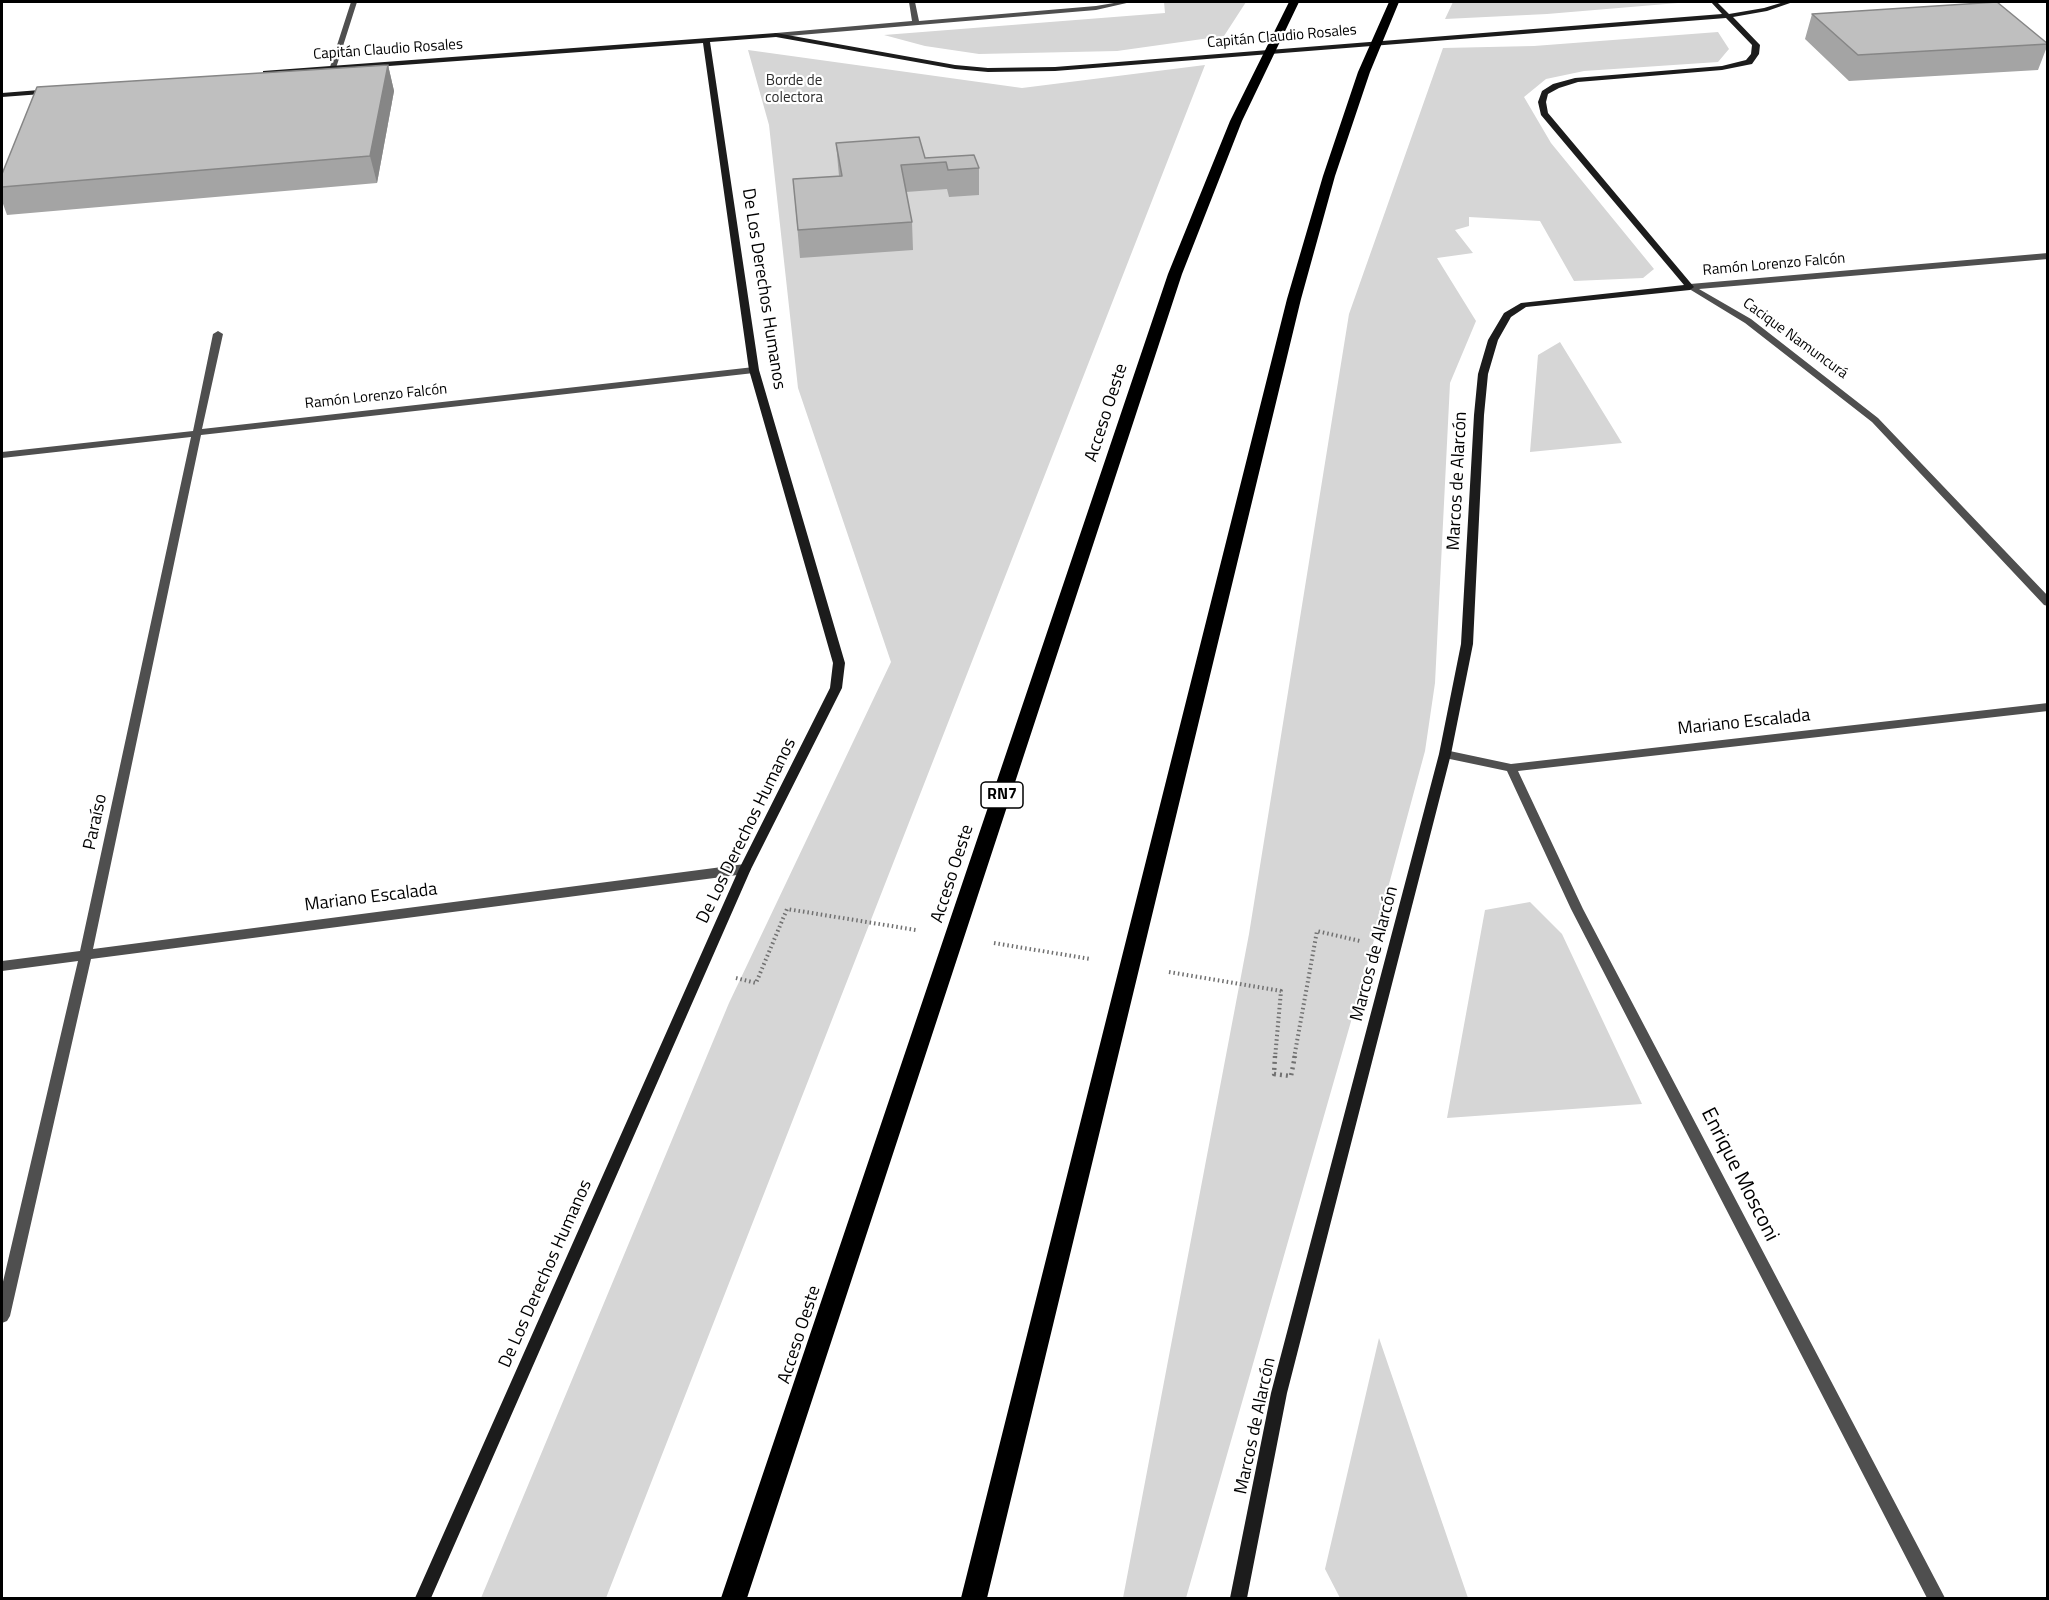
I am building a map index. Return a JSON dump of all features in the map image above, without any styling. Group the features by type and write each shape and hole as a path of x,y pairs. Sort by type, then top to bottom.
{"highway":[{"name":"Acceso Oeste","path":"734,1599 1175,274 1236,121 1294,2"},
{"path":"974,1599 1294,300 1329,176 1364,72 1394,2"}],"street":[{"path":"332,68 354,2"},
{"path":"912,2 916,23"},
{"name":"Capitán Claudio Rosales","path":"257,74 776,35 1096,8 1128,2"},
{"path":"1714,2 1729,16"},
{"name":"Capitán Claudio Rosales","path":"776,35 966,68 1021,70 1111,65 1729,16 1765,10 1790,2"},
{"name":"Cacique Namuncurá","path":"1729,16 1756,45 1755,54 1749,62 1722,68 1578,80 1556,86 1545,93 1542,102 1544,113 1690,287 1748,321 1875,420 2048,603"},
{"name":"De Los Derechos Humanos","path":"423,1599 745,869 836,688 839,663 754,370 706,39"},
{"path":"2,95 60,91"},
{"name":"Ramón Lorenzo Falcón","path":"1507,315 1524,305 1546,301 2048,256"},
{"name":"Marcos de Alarcón","path":"1239,1599 1279,1393 1445,754 1467,644 1483,374 1493,340 1507,315"},
{"name":"Paraíso","path":"2,1316 86,953 219,334"},
{"name":"Ramón Lorenzo Falcón","path":"2,455 754,370"},
{"name":"Mariano Escalada","path":"1445,754 1511,768 2048,707"},
{"name":"Enrique Mosconi","path":"1511,768 1577,909 1936,1599"},
{"name":"Mariano Escalada","path":"2,966 86,953 745,869"}],"path":[{"path":"756,983 788,909 917,930"},
{"path":"1164,972 1281,991 1274,1074 1291,1076 1317,931 1396,949"},
{"path":"987,942 1093,960"}],"green space":[{"path":"1164,2 1246,2 1224,36 1117,51 979,54 925,46 884,35 1165,13"},
{"path":"1453,2 1690,2 1547,14 1445,19"},
{"path":"1718,32 1729,49 1718,62 1584,71 1546,79 1524,97 1551,143 1654,269 1643,278 1574,281 1540,221 1469,217 1469,226 1455,230 1473,253 1437,258 1476,321 1450,383 1435,683 1425,751 1368,962 1186,1598 1123,1598 1249,934 1349,314 1443,48 1534,46"},
{"name":"Borde de colectora","path":"748,50 1022,88 1205,65 606,1598 481,1598 729,1003 891,662 798,388 769,125"},
{"path":"1560,342 1622,443 1530,452 1538,355"},
{"path":"1530,902 1562,934 1642,1104 1447,1118 1485,910"},
{"path":"1379,1338 1468,1598 1340,1598 1325,1569"}],"building":[{"path":"1997,2 2048,44 1858,55 1812,14"},
{"path":"388,65 370,156 2,187 2,174 37,87"},
{"path":"919,137 925,158 974,155 979,168 948,170 946,162 901,165 912,222 798,230 793,179 842,176 836,143"}]}
